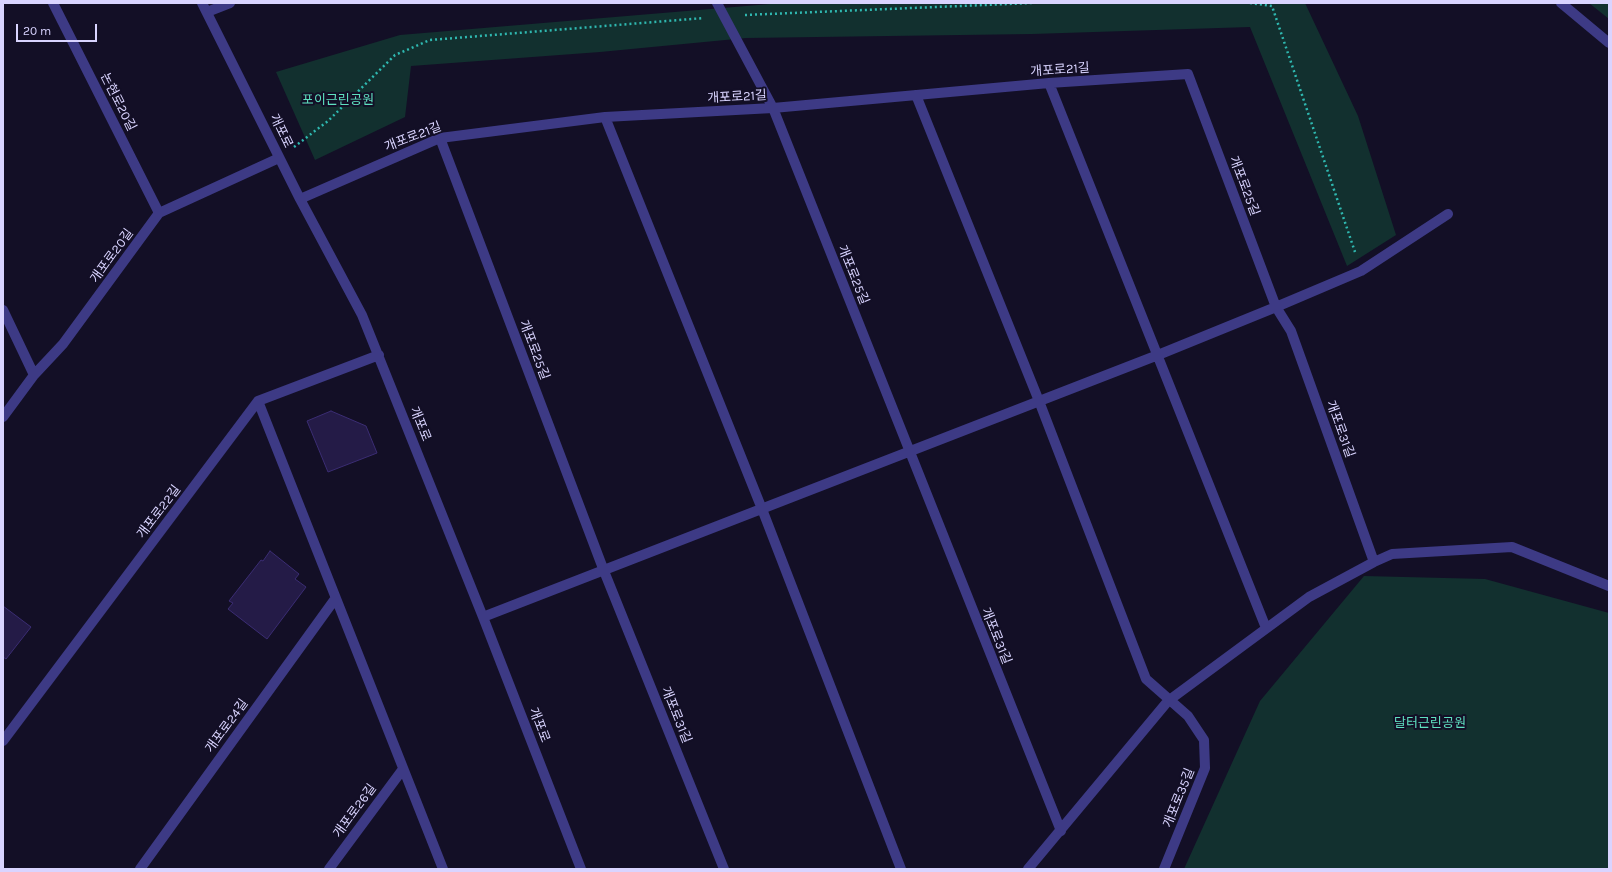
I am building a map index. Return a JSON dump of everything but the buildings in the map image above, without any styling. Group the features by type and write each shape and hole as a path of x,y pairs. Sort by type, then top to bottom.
{"street":[{"name":"논현로20길","path":"53,3 160,213"},
{"name":"개포로","path":"202,3 300,199 362,314 483,617 581,869"},
{"path":"207,12 230,3"},
{"name":"개포로25길","path":"717,3 773,108 908,451"},
{"path":"1561,3 1609,43"},
{"name":"개포로25길","path":"1188,74 1276,307"},
{"name":"개포로21길","path":"300,199 440,138 605,117 773,108 1050,83 1188,74"},
{"path":"1050,83 1266,628"},
{"path":"916,96 1039,402 1146,680 1168,701"},
{"path":"605,117 762,508 901,869"},
{"name":"개포로25길","path":"440,138 604,571"},
{"name":"개포로20길","path":"3,417 34,375 64,344 160,213 280,158"},
{"path":"483,617 908,451 1039,402 1276,307 1361,271 1448,214"},
{"name":"개포로31길","path":"1276,307 1291,331 1374,562"},
{"path":"3,310 34,375"},
{"path":"378,355 258,401 443,869"},
{"name":"개포로22길","path":"3,741 258,401"},
{"name":"개포로31길","path":"908,451 1061,831"},
{"path":"1028,869 1168,701 1309,597 1374,562 1392,554 1512,546 1609,586"},
{"name":"개포로31길","path":"604,571 724,869"},
{"name":"개포로24길","path":"140,869 335,599"},
{"name":"개포로35길","path":"1164,869 1206,768 1204,740 1188,716 1168,701"},
{"name":"개포로26길","path":"329,869 403,769"}],"path":[{"path":"280,158 328,121 395,55 430,40 723,16 1032,3"},
{"path":"1250,3 1271,4 1361,271"}],"green space":[{"name":"포이근린공원","path":"782,3 1305,3 1358,116 1396,235 1347,266 1250,27 1032,34 746,38 600,52 411,66 405,117 315,160 276,72 400,35"},
{"path":"1589,3 1609,3 1609,19"},
{"name":"달터근린공원","path":"1364,576 1485,579 1609,613 1609,869 1184,869 1260,701"}]}
